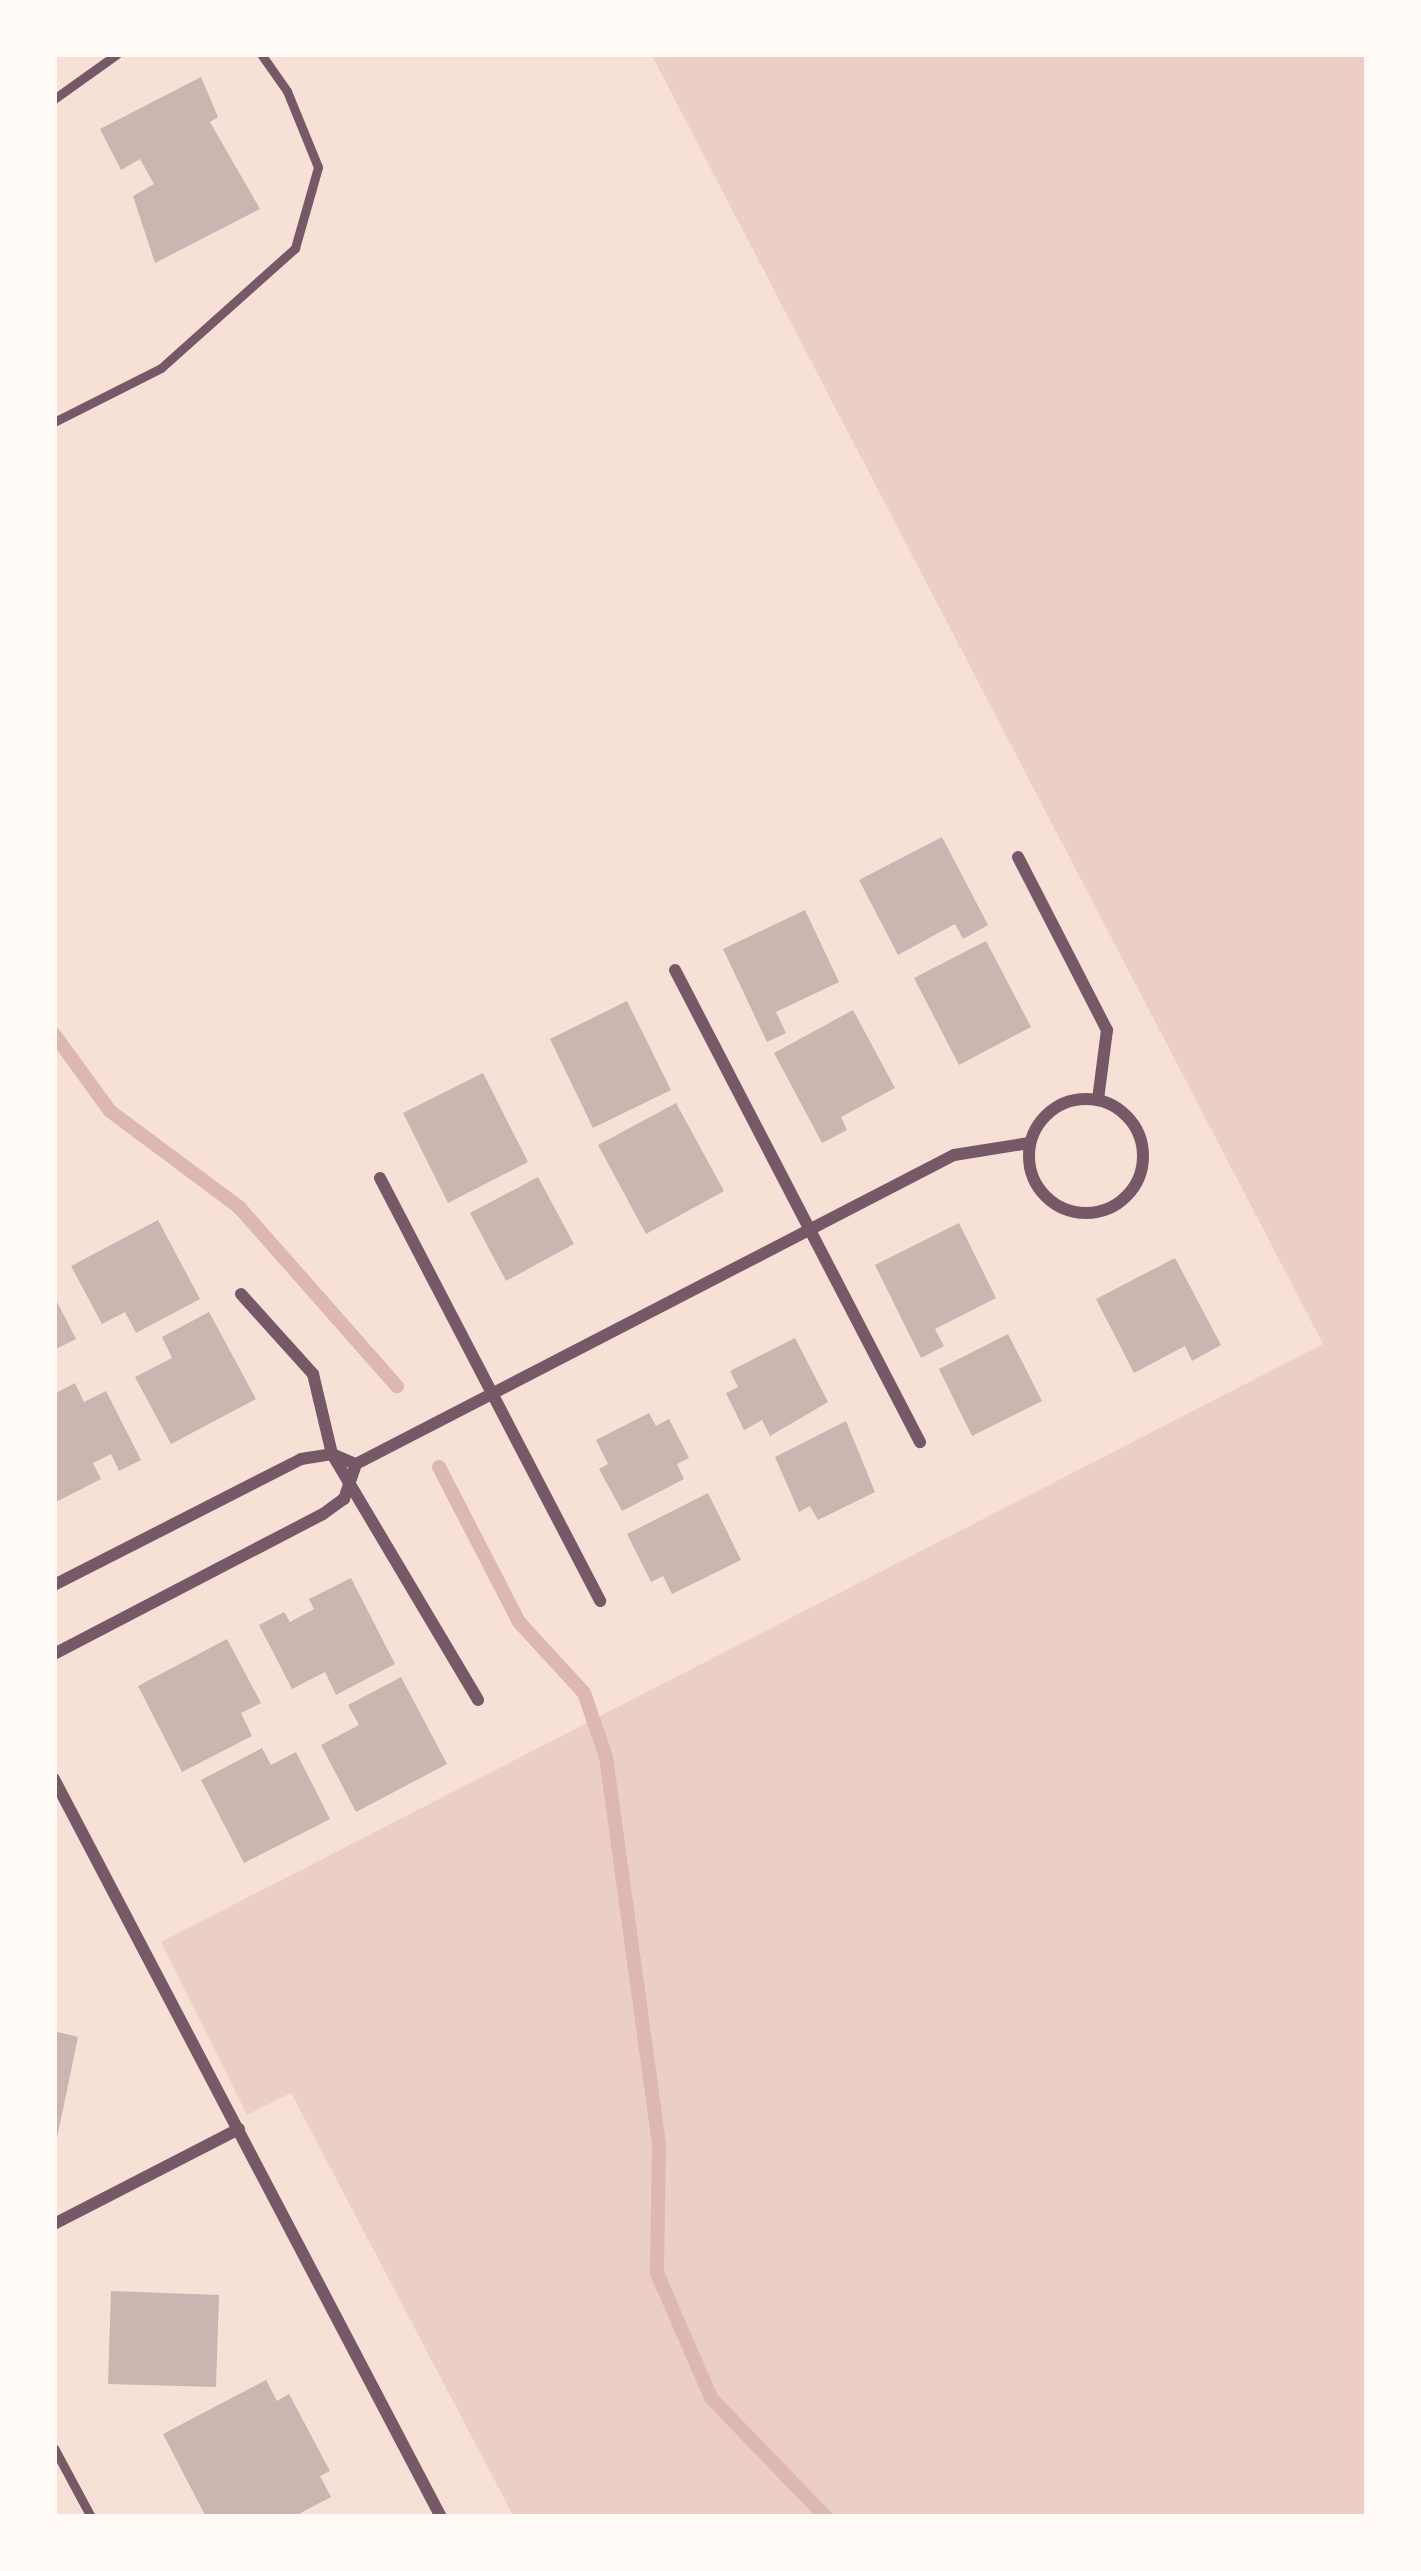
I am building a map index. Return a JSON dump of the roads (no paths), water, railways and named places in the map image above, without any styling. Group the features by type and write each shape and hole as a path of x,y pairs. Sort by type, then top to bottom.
{"street":[{"path":"1018,857 1107,1030 1098,1099"},
{"path":"675,970 920,1442"},
{"path":"1098,1099 1134,1124 1142,1145 1142,1168 1117,1204 1096,1213 1053,1203 1036,1187 1029,1143 1054,1107 1098,1099"},
{"path":"54,1654 323,1514 344,1499 356,1464 954,1155 1029,1143"},
{"path":"380,1178 600,1601"},
{"path":"241,1294 313,1375 332,1454 478,1700"},
{"path":"54,1585 301,1459 332,1454 356,1464"},
{"path":"54,1779 441,2517"},
{"path":"54,2224 239,2129"}],"lane":[{"path":"54,99 117,54"},
{"path":"54,422 161,368 295,248 318,167 287,92 261,54"},
{"path":"54,2448 91,2517"}],"waterway":[{"path":"54,1034 110,1111 239,1207 397,1386"},
{"path":"439,1467 519,1622 584,1693 606,1757 659,2143 657,2273 711,2398 826,2517"}]}
